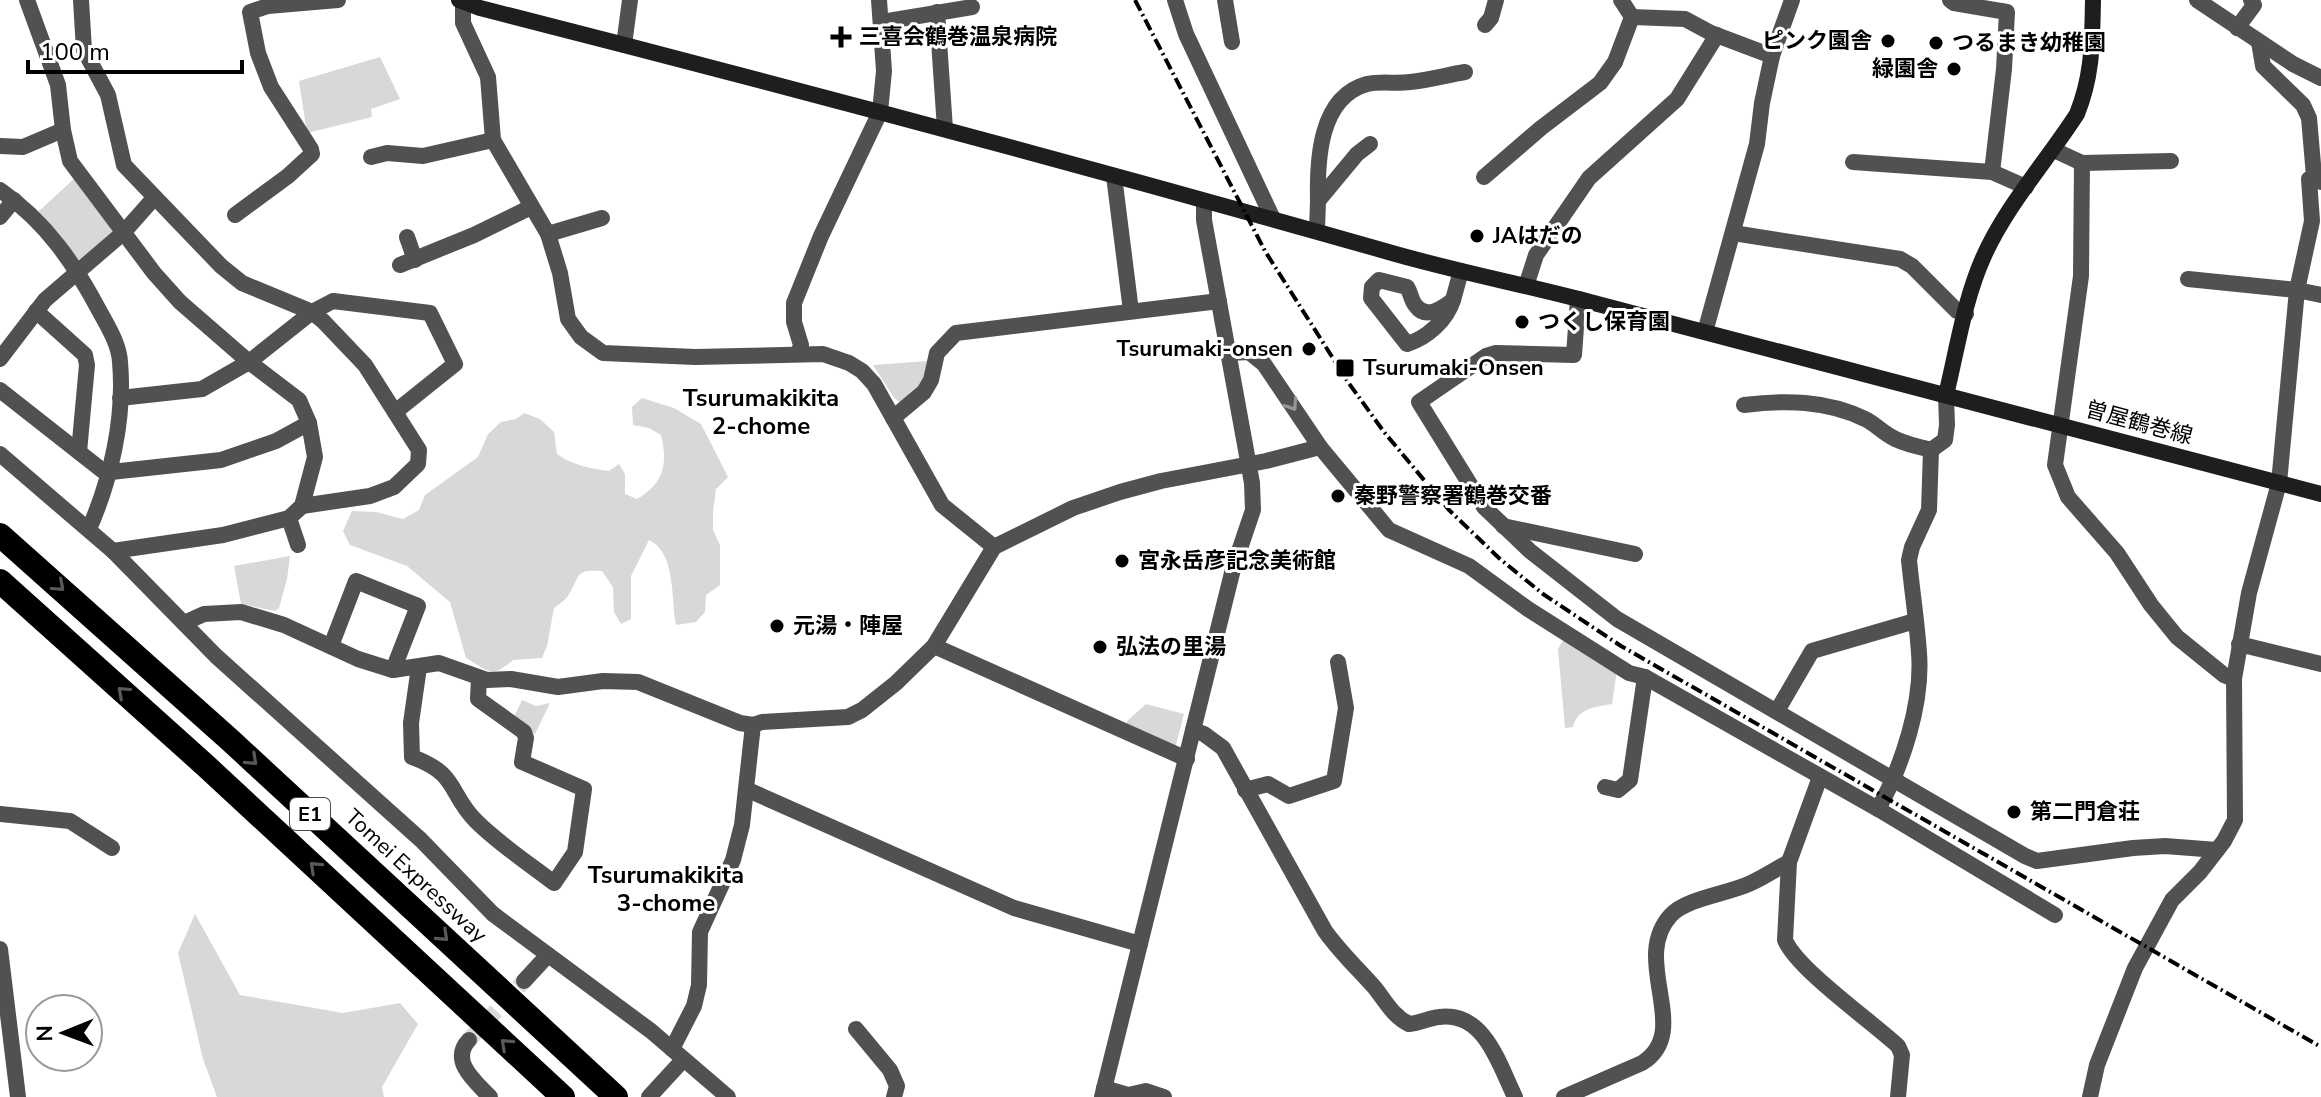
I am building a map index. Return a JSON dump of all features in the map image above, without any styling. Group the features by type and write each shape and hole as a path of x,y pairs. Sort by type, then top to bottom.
{"highway":[{"name":"Tomei Expressway","path":"0,535 242,751 616,1097"},
{"name":"E1","path":"0,581 206,766 563,1097"}],"main road":[{"path":"1946,395 1983,259 1995,234 2077,114 2090,78 2093,0"},
{"name":"曽屋鶴巻線","path":"461,1 945,129 1461,271 2321,494"}],"street":[{"path":"27,0 58,85 70,161 123,233 180,302 249,362 299,400 309,423 315,457 296,512 298,545"},
{"path":"81,0 84,50 108,95 124,165 221,266 242,283 312,312 365,365 419,450 418,464 394,487 370,496 296,512 223,535 113,551"},
{"path":"235,215 312,154 271,87 258,53 250,12 268,6 338,0"},
{"path":"624,45 630,0"},
{"path":"798,354 801,345 794,322 794,303 821,236 880,112 884,71 879,0"},
{"path":"1175,0 1186,34 1273,219"},
{"path":"1225,0 1232,42"},
{"path":"1485,25 1491,18 1496,0"},
{"path":"1621,0 1632,17"},
{"path":"1705,332 1757,144 1772,56 1792,0"},
{"path":"1950,0 2007,12 1992,172"},
{"path":"2198,0 2259,42 2321,78"},
{"path":"2237,28 2254,5 2251,0"},
{"path":"461,1 463,23 488,77 493,140 548,234 560,273 568,319 581,337 603,353 695,357 823,354 849,363 874,384 942,505 994,547"},
{"path":"882,22 972,7"},
{"path":"937,12 945,129"},
{"path":"1632,17 1685,19 1772,56"},
{"path":"1484,177 1600,83 1615,62 1632,17"},
{"path":"1526,286 1536,255 1589,178 1677,99 1717,35"},
{"path":"2090,1097 2097,1065 2135,968 2172,900 2217,850 2235,820 2234,679 2249,593 2279,483 2297,290 2311,232 2309,179 2318,179 2309,118 2303,105 2263,66 2259,42"},
{"path":"1317,230 1319,156 1327,123 1336,106 1346,96 1369,83 1408,83 1465,72"},
{"path":"0,146 23,147 63,130"},
{"path":"371,157 387,153 423,156 493,140"},
{"path":"1318,201 1357,154 1370,144"},
{"path":"2054,150 2082,163 2171,161"},
{"path":"1853,162 1992,172 2026,187"},
{"path":"2082,163 2081,276 2055,465 2068,497 2117,553 2151,605 2177,637 2224,675 2234,679"},
{"path":"1114,176 1131,311"},
{"path":"0,217 7,195 56,240 79,272 114,339 120,360 120,398 111,472 89,529"},
{"path":"2,352 45,300 123,233 154,198"},
{"path":"1164,1097 1146,1091 1128,1095 1103,1093 1233,569 1253,510 1249,464 1204,220 1204,202"},
{"path":"407,237 407,262 531,207"},
{"path":"548,234 602,218"},
{"path":"1733,233 1900,259 1912,266 1957,311 1966,314"},
{"path":"1453,300 1436,311 1422,311 1416,307 1407,287 1379,280 1372,287 1371,298 1403,342 1412,343 1443,321 1453,300 1461,271"},
{"path":"2188,279 2321,295"},
{"path":"1578,299 1574,355 1496,353 1486,356 1419,402 1484,507 1501,526 1617,619 2037,861 2144,847 2217,850"},
{"path":"120,398 202,389 249,362 312,312 333,301 430,313 455,364 395,412"},
{"path":"893,418 924,392 931,380 937,353 956,333 1219,301"},
{"path":"36,311 85,355 87,365 79,452"},
{"path":"1422,311 1428,332"},
{"path":"1229,353 1249,352 1257,356 1320,447 1389,530 1469,566 1528,609 1629,673 1645,677 1878,809 2055,915"},
{"path":"0,390 103,471 111,472 221,460 276,441 309,423"},
{"path":"1931,450 1945,440 1946,395"},
{"path":"1744,405 1806,402 1844,410 1868,420 1900,441 1931,450"},
{"path":"184,623 204,614 241,612 286,619 358,659 393,670 439,663 479,678 511,679 558,687 603,681 638,682 740,723 753,725 848,717 896,683 934,646 994,547 1073,508 1120,492 1320,447"},
{"path":"1878,809 1894,780 1909,730 1918,684 1920,656 1909,560 1929,510 1931,450"},
{"path":"0,454 113,551 216,656 421,840 493,914 677,1054 728,1097"},
{"path":"1501,526 1635,554"},
{"path":"331,646 356,581 418,606 393,670"},
{"path":"1777,711 1812,651 1915,621"},
{"path":"2239,644 2321,664"},
{"path":"934,646 1187,759"},
{"path":"1245,790 1268,784 1289,796 1334,781 1346,708 1338,662"},
{"path":"419,667 411,723 412,757 437,768 450,781 474,820 554,883 575,852 584,789 522,762 524,732 478,699 479,678"},
{"path":"1605,787 1618,790 1630,780 1645,677"},
{"path":"649,1097 677,1054 694,1006 699,985 700,932 733,860 748,790 753,725"},
{"path":"1193,730 1223,748 1325,931 1397,1018 1409,1024 1439,1017 1469,1023 1479,1029 1515,1097"},
{"path":"1820,777 1789,862 1785,940 1790,952 1898,1046 1902,1055 1898,1097"},
{"path":"748,790 1014,908 1140,944"},
{"path":"0,814 70,821 112,848"},
{"path":"1564,1097 1642,1063 1660,1046 1663,1028 1661,991 1654,961 1655,946 1662,927 1672,913 1700,899 1751,883 1789,862"},
{"path":"0,949 18,1097"},
{"path":"524,981 548,955"},
{"path":"856,1029 890,1070 897,1086 894,1097"},
{"path":"469,1040 462,1051 462,1062 468,1074 490,1097"}],"shaded area":[{"path":"380,57 400,99 371,109 372,117 307,133 299,81"},
{"path":"77,176 112,223 113,234 85,259 78,260 62,237 38,212"},
{"path":"927,361 920,386 900,402 894,398 873,365"},
{"path":"642,398 674,408 701,424 728,477 716,489 713,512 713,530 720,545 720,585 706,595 705,612 696,622 676,625 668,566 658,546 649,540 631,576 631,619 621,624 614,612 613,587 602,571 582,572 568,596 554,608 542,658 513,660 500,670 486,670 466,658 450,602 407,566 350,545 343,531 352,511 376,512 403,519 419,510 425,495 478,457 488,434 501,422 516,419 524,413 540,419 554,432 557,454 563,458 582,466 609,471 619,464 625,474 625,494 637,499 653,486 664,464 661,435 649,428 633,425 632,407"},
{"path":"290,556 279,608 275,611 241,604 234,566"},
{"path":"1564,639 1617,670 1612,704 1583,712 1573,727 1565,728 1558,649"},
{"path":"522,700 536,706 550,703 535,734 514,717"},
{"path":"1146,704 1184,714 1176,745 1170,747 1126,729 1127,721"},
{"path":"195,914 240,995 343,1013 400,1003 418,1024 382,1087 384,1097 217,1097 203,1059 178,953"}],"tunnel":[{"path":"469,1040 524,981"}],"railway":[{"path":"1135,0 1265,251 1348,382 1384,432 1449,510 1500,559 1543,594 1621,646 2321,1047"}],"place":[{"name":"三喜会鶴巻温泉病院","path":"841,37"},
{"name":"ピンク園舎","path":"1888,41"},
{"name":"つるまき幼稚園","path":"1936,43"},
{"name":"緑園舎","path":"1954,69"},
{"name":"JAはだの","path":"1477,236"},
{"name":"つくし保育園","path":"1522,322"},
{"name":"Tsurumaki-onsen","path":"1309,349"},
{"name":"Tsurumaki-Onsen","path":"1345,368"},
{"name":"秦野警察署鶴巻交番","path":"1338,496"},
{"name":"宮永岳彦記念美術館","path":"1122,561"},
{"name":"元湯・陣屋","path":"777,626"},
{"name":"弘法の里湯","path":"1100,647"},
{"name":"第二門倉荘","path":"2014,812"}],"district":[{"name":"Tsurumakikita 2-chome","path":"761,412"},
{"name":"Tsurumakikita 3-chome","path":"666,889"}]}
